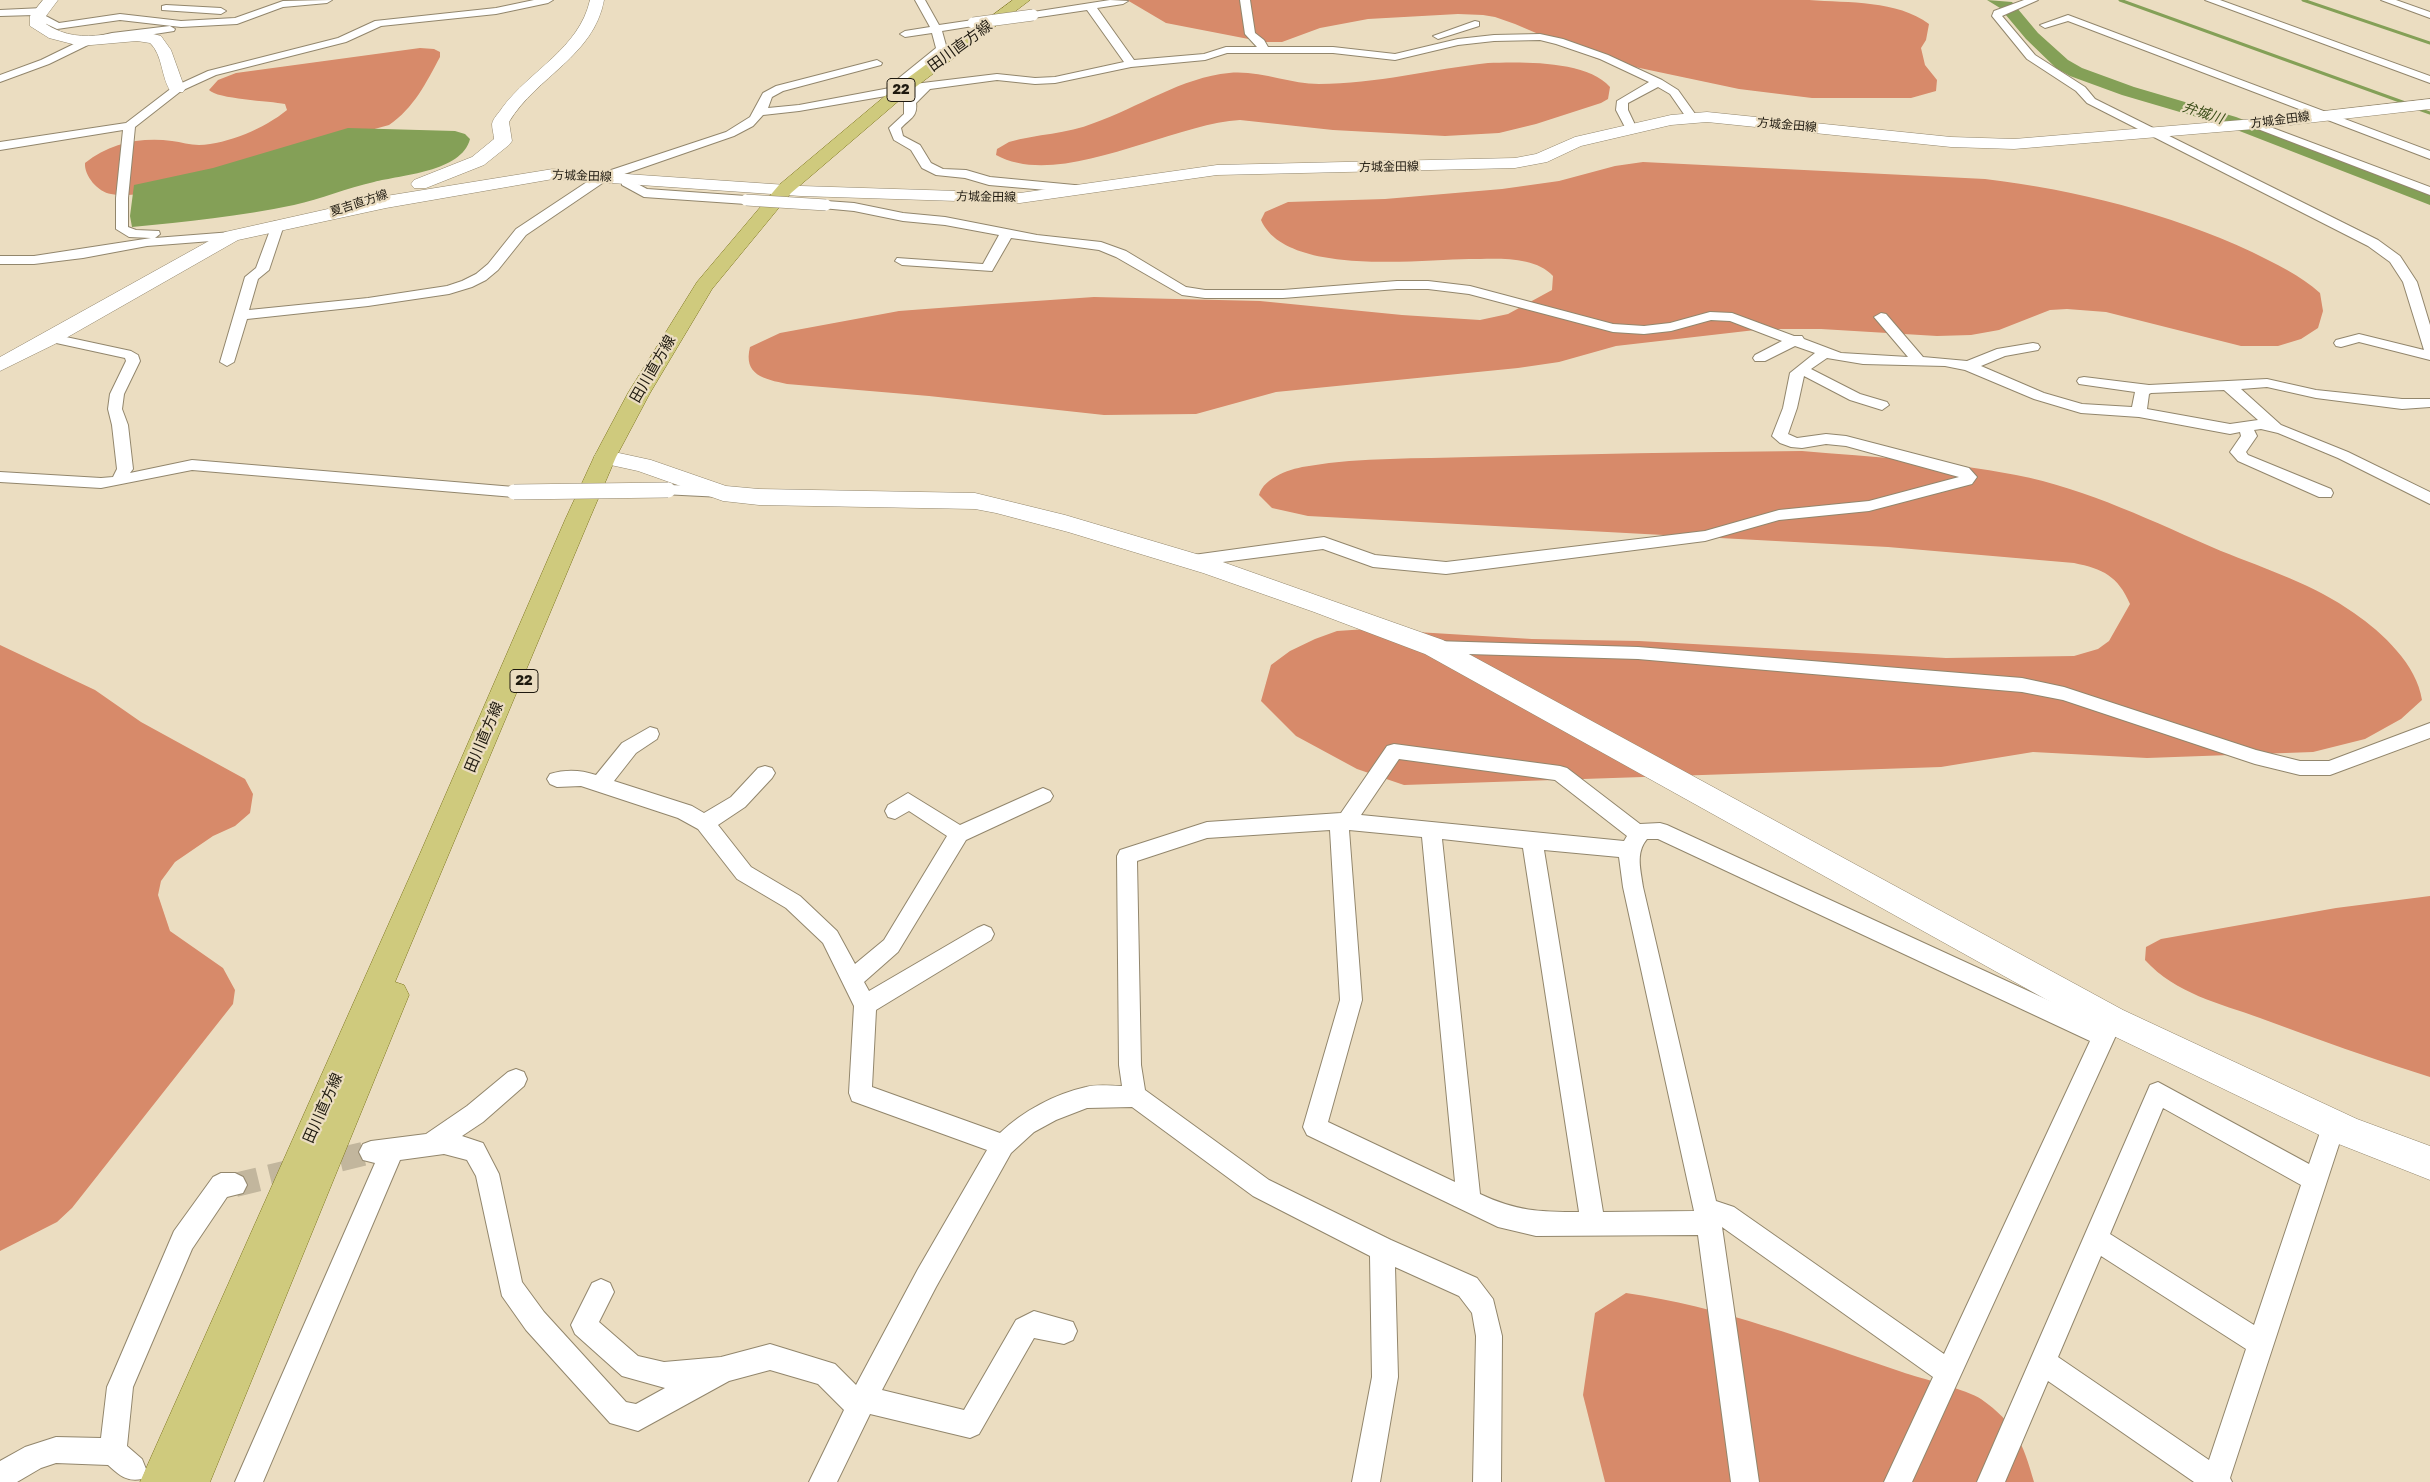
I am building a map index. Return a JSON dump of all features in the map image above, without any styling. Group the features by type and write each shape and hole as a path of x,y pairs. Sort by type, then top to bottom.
{"main road":[{"name":"夏吉直方線","path":"0,365 52,338 232,236 343,210 355,202 455,172 478,161 503,141 501,122 518,96 580,40 591,26 597,0"},
{"name":"田川直方線","path":"160,1482 434,856 652,370 704,286 793,190 1023,0"},
{"path":"44,9 38,26 46,31 86,42 132,36 155,39 161,45 170,77 177,89"},
{"name":"田川直方線","path":"916,87 1035,10"},
{"name":"方城金田線","path":"343,210 553,174 793,190 1020,198 1217,170 1515,163 1540,158 1575,142 1631,128 1670,120 1692,118 1717,118 1951,142 2014,144 2254,124 2430,104"},
{"name":"田川直方線","path":"190,1482 563,586 612,459"},
{"path":"612,459 643,465 723,492 759,497 975,501 1063,522 1192,560 1325,605 1434,647 2107,1028 2333,1126 2430,1163"}],"street":[{"path":"0,79 45,62 86,42 112,36 237,21 282,4 327,0"},
{"path":"0,146 129,126 177,89 212,73 342,40 379,23 496,11 548,0"},
{"path":"916,87 898,84 942,49 936,29 920,0"},
{"path":"905,34 1037,11 1050,0"},
{"path":"1245,0 1250,34 1260,42 1264,50"},
{"path":"2033,0 2013,3 1997,16 2031,57 2081,89 2083,94 2091,101 2316,213 2373,243 2395,259 2410,282 2430,348"},
{"path":"2210,0 2430,80"},
{"path":"2386,0 2430,14"},
{"path":"478,1 524,4"},
{"path":"1035,10 1090,6 1123,1"},
{"path":"1090,6 1131,64"},
{"path":"166,8 235,12 262,10"},
{"path":"0,13 44,9 57,26 134,17 181,24 237,21"},
{"path":"2045,24 2068,18 2430,156"},
{"path":"1440,47 1435,39 1439,35 1476,24"},
{"path":"762,112 800,108 916,87 996,77 1035,81 1054,80 1131,64 1205,57 1226,50 1333,50 1395,57 1494,38 1540,37 1558,41 1604,57 1658,82 1674,92 1692,118"},
{"path":"241,315 368,302 449,290 467,284 482,276 493,267 521,232 603,177 730,134 749,125 762,112 767,95 780,88 853,71 877,63"},
{"path":"1631,128 1622,110 1623,101 1658,82"},
{"path":"916,87 910,102 912,112 910,116 895,128 898,138 916,148 926,165 940,172 966,174 989,181 1081,189"},
{"path":"2254,124 2430,191"},
{"path":"129,126 122,198 122,229 134,234 156,234 192,239"},
{"path":"627,178 626,182 644,193 854,207 902,217 945,221 1037,239 1102,246 1121,254 1182,291 1197,294 1283,294 1397,285 1428,285 1470,290 1613,328 1644,330 1671,327 1710,316 1722,315 1797,340 1824,353 1863,360 1919,361 1969,366 2061,404 2081,408 2139,412 2230,429 2261,424 2277,428 2343,455 2430,498"},
{"path":"865,193 867,197 971,220 1007,233"},
{"path":"227,362 252,277 262,270 278,225"},
{"path":"902,261 988,268 1007,233"},
{"path":"0,260 34,260 83,254 147,242 232,236"},
{"path":"1881,317 1919,361"},
{"path":"52,338 131,355 133,361 117,394 115,409 120,425 124,462 124,469 118,481"},
{"path":"2342,343 2359,338 2430,356"},
{"path":"1760,358 1797,340"},
{"path":"1969,366 2002,352 2033,347"},
{"path":"1192,560 1324,543 1373,561 1446,568 1705,536 1779,515 1869,506 1966,480 1969,477 1963,472 1846,441 1828,439 1799,443 1788,442 1780,436 1790,408 1798,373 1824,353"},
{"path":"1802,370 1855,396 1882,405"},
{"path":"2084,381 2149,389 2267,383 2316,394 2402,404 2430,403"},
{"path":"2229,386 2277,428"},
{"path":"2139,412 2142,392 2149,389"},
{"path":"2244,427 2249,436 2238,452 2243,458 2325,493"},
{"path":"0,477 101,482 118,481 192,465 514,492 668,490 723,492"},
{"path":"1434,647 1638,653 2022,685 2064,694 2255,757 2300,768 2330,768 2430,730"},
{"path":"600,784 622,760 629,748 650,734"},
{"path":"1633,842 1560,773 1394,751 1342,821 1351,1000 1315,1127 1498,1215 1536,1224 1593,1224 1725,1215 1949,1373"},
{"path":"705,823 738,802 765,773"},
{"path":"558,779 581,778 685,812 705,823 744,873 794,902 830,937 865,1004 860,1093 1003,1146"},
{"path":"852,979 892,946 960,834 1043,796"},
{"path":"895,811 908,801 960,834"},
{"path":"1135,1096 1130,1065 1127,856 1207,830 1342,821 1532,840 1633,842"},
{"path":"1431,830 1468,1200"},
{"path":"1745,1482 1708,1217 1633,887 1633,842 1642,831 1656,831 1667,835 2107,1028 1898,1482"},
{"path":"1532,840 1593,1224"},
{"path":"865,1004 984,934"},
{"path":"430,1144 475,1114 516,1079"},
{"path":"1991,1482 2158,1093 2315,1180"},
{"path":"823,1482 861,1403 927,1278 1003,1146 1026,1124 1048,1112 1079,1100 1087,1097 1135,1096 1157,1110 1260,1188 1382,1250 1468,1287 1484,1308 1489,1336 1487,1482"},
{"path":"2043,1362 2216,1481 2333,1126"},
{"path":"249,1482 382,1150 444,1143 475,1151 487,1174 511,1286 535,1321 619,1414 638,1418 724,1369"},
{"path":"8,1472 35,1457 56,1450 122,1460 120,1387 183,1240 221,1185 235,1185"},
{"path":"2096,1239 2261,1344"},
{"path":"1366,1482 1385,1377 1382,1250"},
{"path":"601,1292 584,1325 631,1367 664,1374 724,1369 770,1357 826,1372 861,1403 970,1425 1025,1329 1034,1324 1064,1331"}],"shaded area":[{"path":"1127,0 1809,0 1872,4 1902,11 1916,16 1929,24 1926,40 1921,48 1925,65 1937,80 1936,91 1911,98 1812,98 1739,89 1597,59 1515,24 1483,15 1458,14 1368,19 1320,28 1282,42 1264,42 1166,23"},
{"path":"420,48 434,49 440,52 440,57 406,111 389,125 139,194 115,195 106,193 93,183 85,168 85,163 115,146 149,140 172,141 192,145 222,142 257,129 287,110 285,104 222,96 209,90 218,80 236,73"},
{"path":"1488,63 1535,63 1570,67 1599,78 1610,87 1608,99 1536,124 1499,133 1445,136 1333,130 1240,120 1212,124 1116,152 1051,165 1022,164 996,155 997,149 1009,142 1084,127 1177,87 1212,76 1229,73 1252,73 1296,82 1319,84 1362,82"},
{"path":"348,128 455,131 465,134 470,139 465,150 455,159 443,165 414,174 364,184 304,203 213,218 132,227 130,216 134,185 213,168"},
{"path":"1643,162 1985,179 2088,197 2122,205 2188,226 2252,252 2288,270 2320,293 2323,311 2318,328 2301,339 2278,346 2241,346 2106,312 2067,309 2050,310 1999,330 1971,335 1937,336 1821,329 1764,329 1616,346 1559,362 1518,368 1276,392 1196,414 1104,415 929,396 787,384 757,374 750,364 750,347 780,333 899,311 1094,297 1260,301 1402,315 1480,320 1508,314 1552,290 1553,276 1536,264 1502,259 1387,262 1355,261 1324,257 1296,250 1275,238 1261,220 1265,212 1288,202 1385,199 1502,189 1559,181 1615,166"},
{"path":"1802,451 1909,460 1989,470 2043,481 2120,507 2221,551 2290,578 2339,603 2376,630 2397,651 2413,674 2422,700 2401,719 2365,739 2313,752 2147,758 2033,752 1941,767 1404,785 1357,769 1296,736 1261,701 1271,665 1290,651 1337,631 1367,629 1532,639 1639,641 1946,658 2074,656 2098,649 2109,641 2130,604 2115,580 2101,571 2074,563 1888,547 1308,516 1272,508 1259,495 1267,483 1287,471 1302,467 1349,461"},
{"path":"0,645 95,690 141,722 245,779 253,794 250,813 235,826 213,836 175,862 161,881 158,895 170,931 223,968 235,990 233,1004 72,1208 57,1222 0,1251"},
{"path":"2430,896 2430,1077 2345,1049 2199,996 2170,981 2145,960 2146,947 2161,939 2336,908"},
{"path":"1626,1293 1696,1307 1766,1326 1975,1396 1993,1408 2010,1426 2026,1456 2034,1482 1605,1482 1583,1395 1595,1313"}],"waterway":[{"name":"弁城川","path":"1995,0 2006,5 2032,36 2062,64 2076,72 2128,91 2230,121 2430,199"},
{"path":"2120,0 2408,104"},
{"path":"2303,0 2430,43"},
{"path":"2416,108 2430,113"}],"tunnel":[{"path":"235,1185 371,1152"}]}
